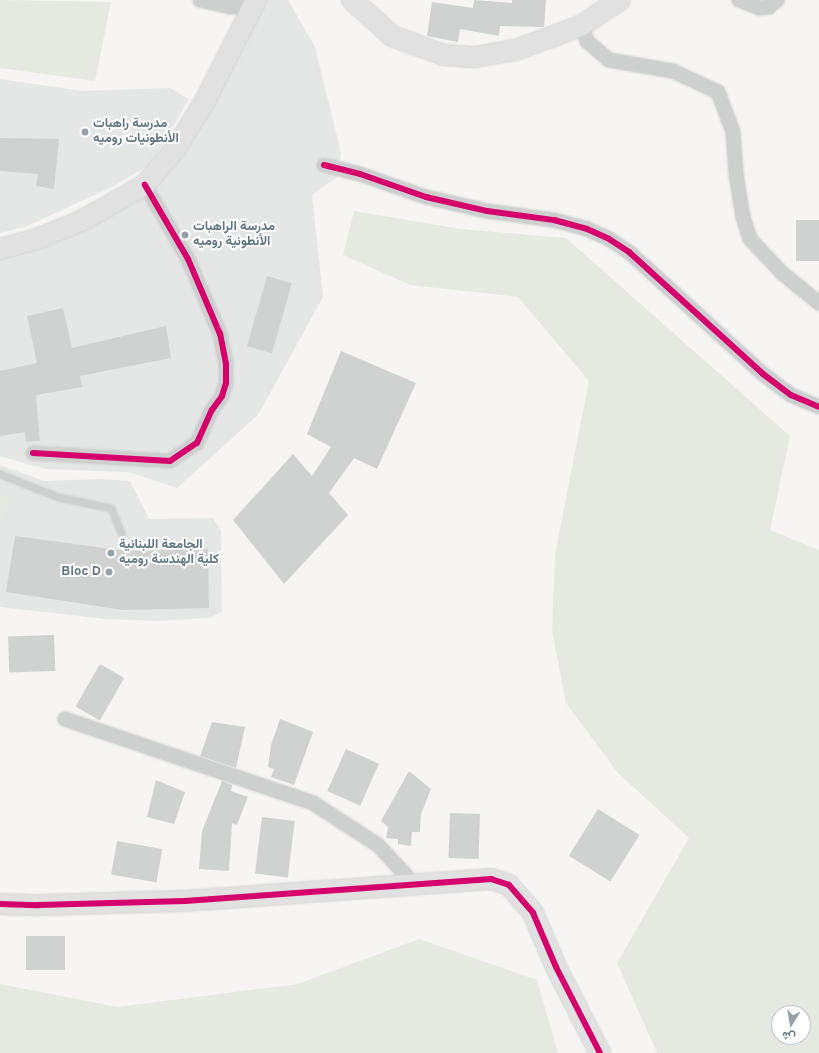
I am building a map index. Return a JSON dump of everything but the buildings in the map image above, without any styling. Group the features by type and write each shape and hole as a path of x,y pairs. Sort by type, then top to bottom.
{"street":[{"path":"200,0 230,7 254,3"},
{"path":"352,0 392,36 444,55 475,57 515,50 582,25 620,0"},
{"path":"739,0 760,8 769,7 777,0"},
{"path":"0,249 37,239 81,221 145,185 176,148 205,101 254,3"},
{"path":"582,25 587,41 609,60 673,71 718,92 733,132 736,174 743,217 750,239 782,273 819,303"},
{"path":"324,165 360,174 426,197 487,211 554,220 587,229 610,239 629,252 763,374 791,395 819,407"},
{"path":"33,453 170,461 197,443 212,410 222,396 226,383 226,364 220,334 188,259 145,185"},
{"path":"64,719 313,803 378,845 414,884"},
{"path":"0,904 38,905 185,901 471,879 491,879 509,885 533,913 556,967 600,1053"}],"lane":[{"path":"0,474 58,497 111,508 121,533"}],"shaded area":[{"path":"0,0 111,2 95,81 0,68"},
{"name":"مدرسة الراهبات الأنطونية روميه","path":"264,0 288,0 315,47 341,153 337,177 312,195 323,297 258,415 177,488 129,472 45,469 0,456 0,252 149,188"},
{"name":"مدرسة راهبات الأنطونيات روميه","path":"0,79 83,91 170,88 189,99 151,164 112,187 25,227 0,233"},
{"path":"354,211 460,229 566,238 790,436 770,530 819,550 819,1053 657,1053 617,963 689,838 618,773 566,703 552,631 555,554 589,381 518,297 410,285 343,255"},
{"name":"الجامعة اللبنانية كلية الهندسة روميه","path":"0,465 44,481 100,479 130,481 149,519 213,518 221,531 222,612 209,618 156,621 105,619 0,607"},
{"path":"0,495 10,498 0,526"},
{"path":"419,939 537,980 558,1053 0,1053 0,984 117,1007 298,984"}],"cycle path":[{"path":"324,165 360,174 426,197 487,211 554,220 587,229 609,239 629,252 763,374 791,395 819,407"},
{"path":"33,453 170,461 197,443 212,410 222,396 226,383 226,364 220,334 188,259 145,185"},
{"path":"0,904 38,905 185,901 491,879 509,885 533,913 556,967 600,1053"}],"place":[{"name":"مدرسة راهبات الأنطونيات روميه","path":"85,132"},
{"name":"مدرسة الراهبات الأنطونية روميه","path":"185,235"},
{"name":"الجامعة اللبنانية كلية الهندسة روميه","path":"111,553"},
{"name":"Bloc D","path":"109,572"}]}
